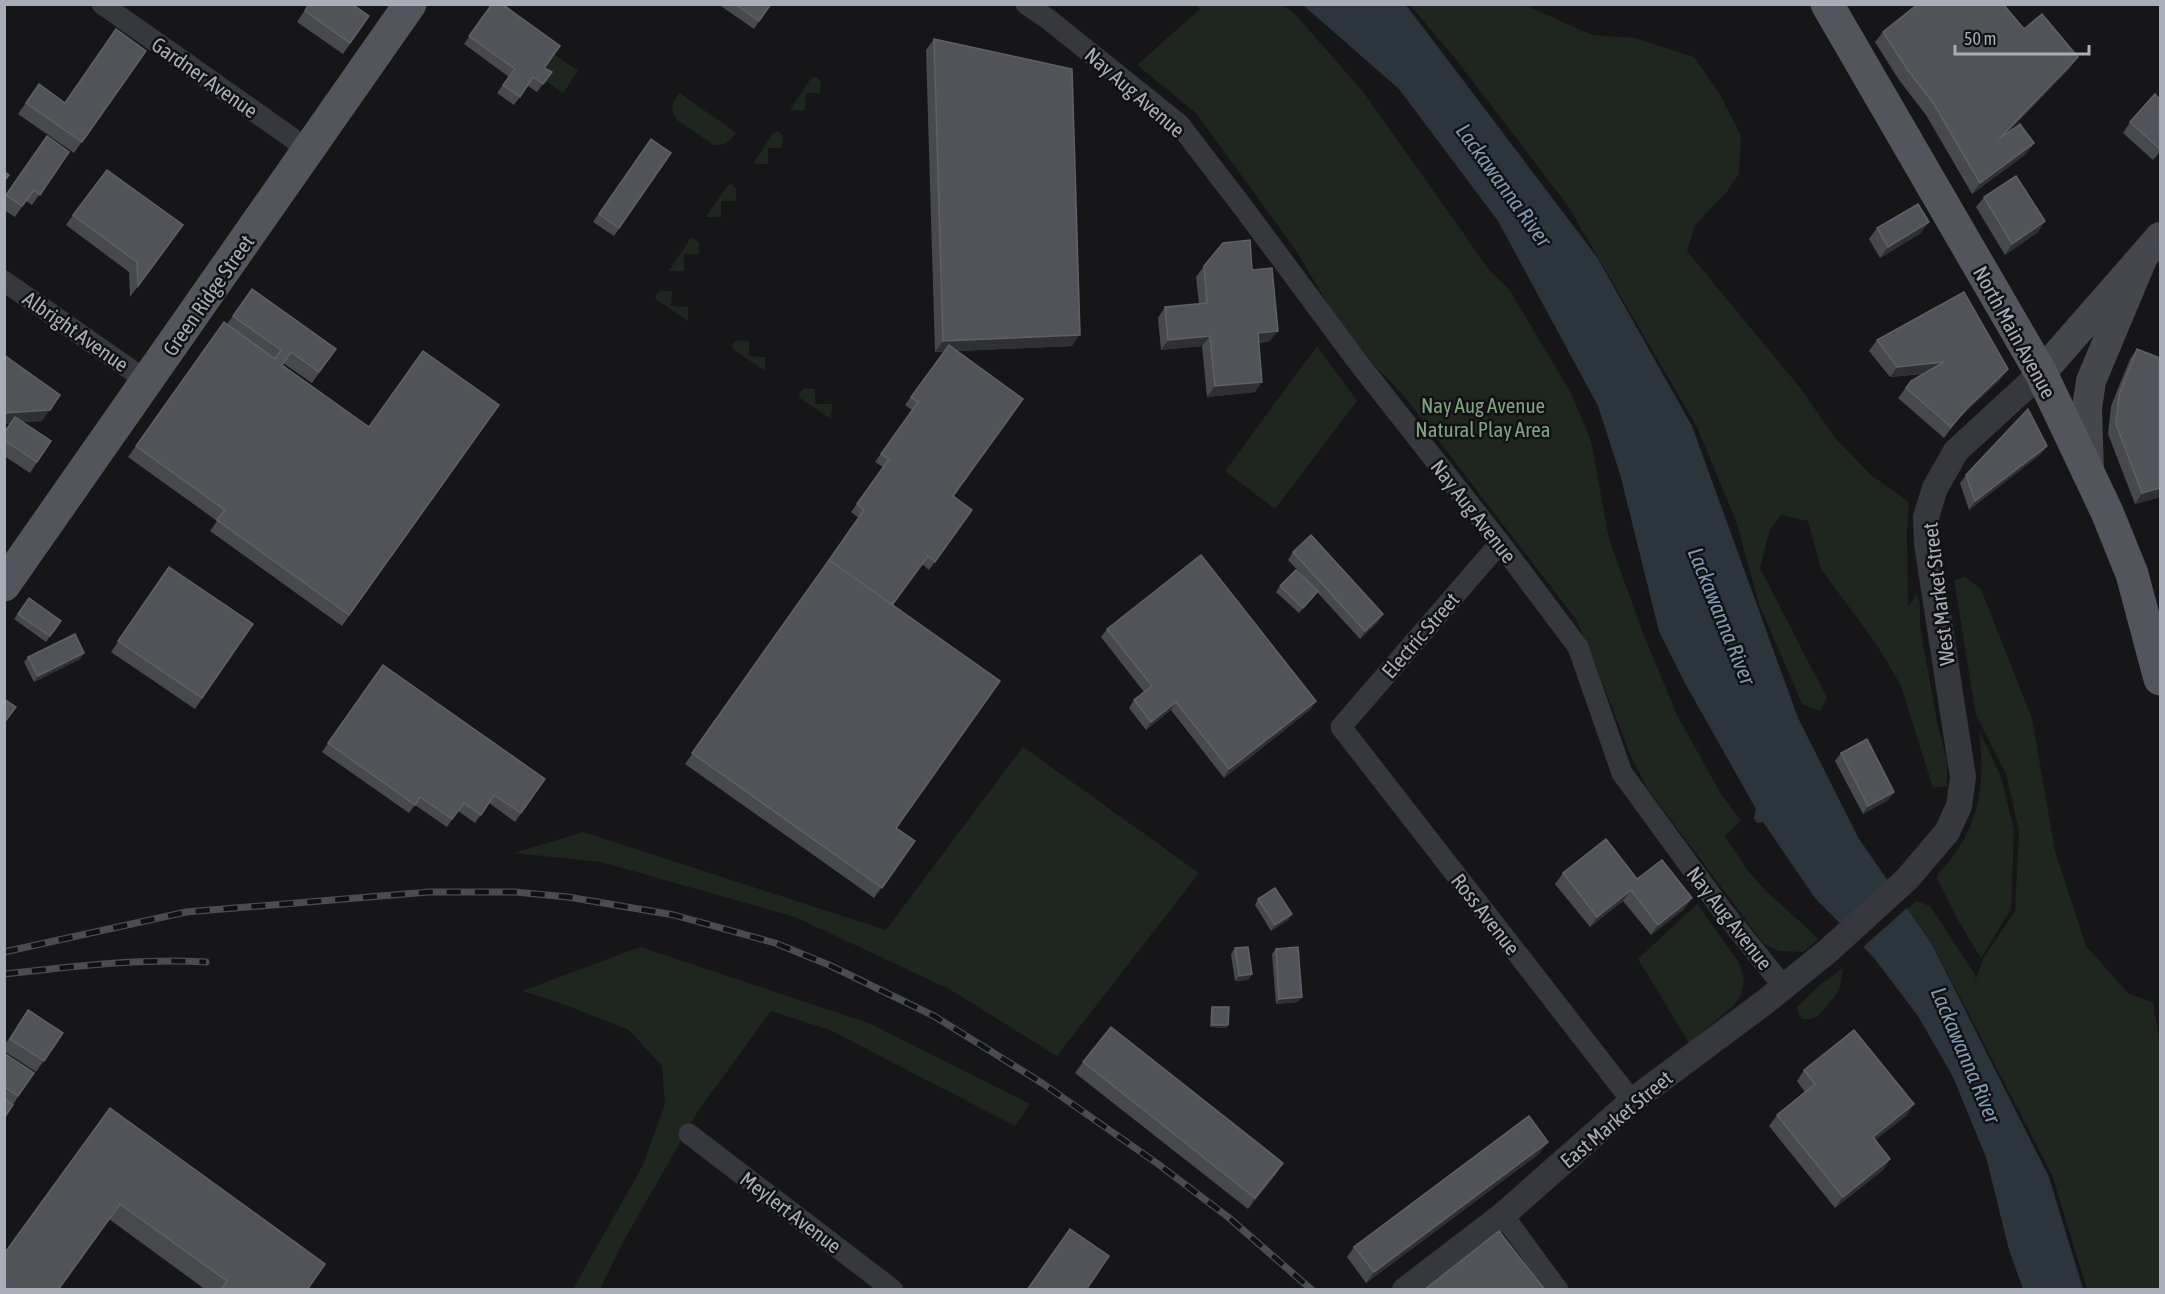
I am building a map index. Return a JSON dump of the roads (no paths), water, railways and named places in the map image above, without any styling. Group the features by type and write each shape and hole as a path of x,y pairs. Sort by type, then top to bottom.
{"main road":[{"name":"Green Ridge Street","path":"4,585 410,4"},
{"name":"North Main Avenue","path":"1827,4 2041,373 2107,512 2132,574 2160,679"},
{"name":"West Market Street","path":"2041,373 2152,247"},
{"path":"2089,473 2087,408 2091,381 2152,247"}],"street":[{"name":"Gardner Avenue","path":"102,4 309,150"},
{"name":"Nay Aug Avenue","path":"1026,4 1179,124 1357,361 1500,543 1578,647 1622,773 1722,910 1783,986"},
{"name":"Albright Avenue","path":"4,281 147,381"},
{"name":"West Market Street","path":"1829,950 1907,879 1947,832 1959,806 1964,777 1927,544 1926,517 1935,488 1956,451 2041,373"},
{"name":"Electric Street","path":"1341,727 1500,543"},
{"name":"Ross Avenue","path":"1341,727 1632,1101"},
{"name":"East Market Street","path":"1404,1290 1503,1215 1632,1101 1765,1002 1829,950"},
{"name":"Meylert Avenue","path":"688,1134 893,1290"},
{"path":"1503,1215 1558,1290"}],"water":[{"name":"Lackawanna River","path":"1303,5 1406,5 1597,257 1692,426 1798,718 1859,839 1932,944 2049,1177 2083,1289 2023,1289 2009,1250 1986,1157 1953,1077 1918,1016 1874,958 1815,898 1763,822 1757,823 1754,819 1756,809 1686,685 1659,631 1620,474 1598,406 1498,221 1399,89"}],"railway":[{"path":"4,952 186,912 429,892 515,892 568,897 674,915 775,943 829,965 934,1016 1042,1083 1158,1164 1228,1217 1312,1290"},
{"path":"4,974 131,962 206,962"}],"park label":[{"name":"Nay Aug Avenue Natural Play Area","path":"1483,417"}]}
